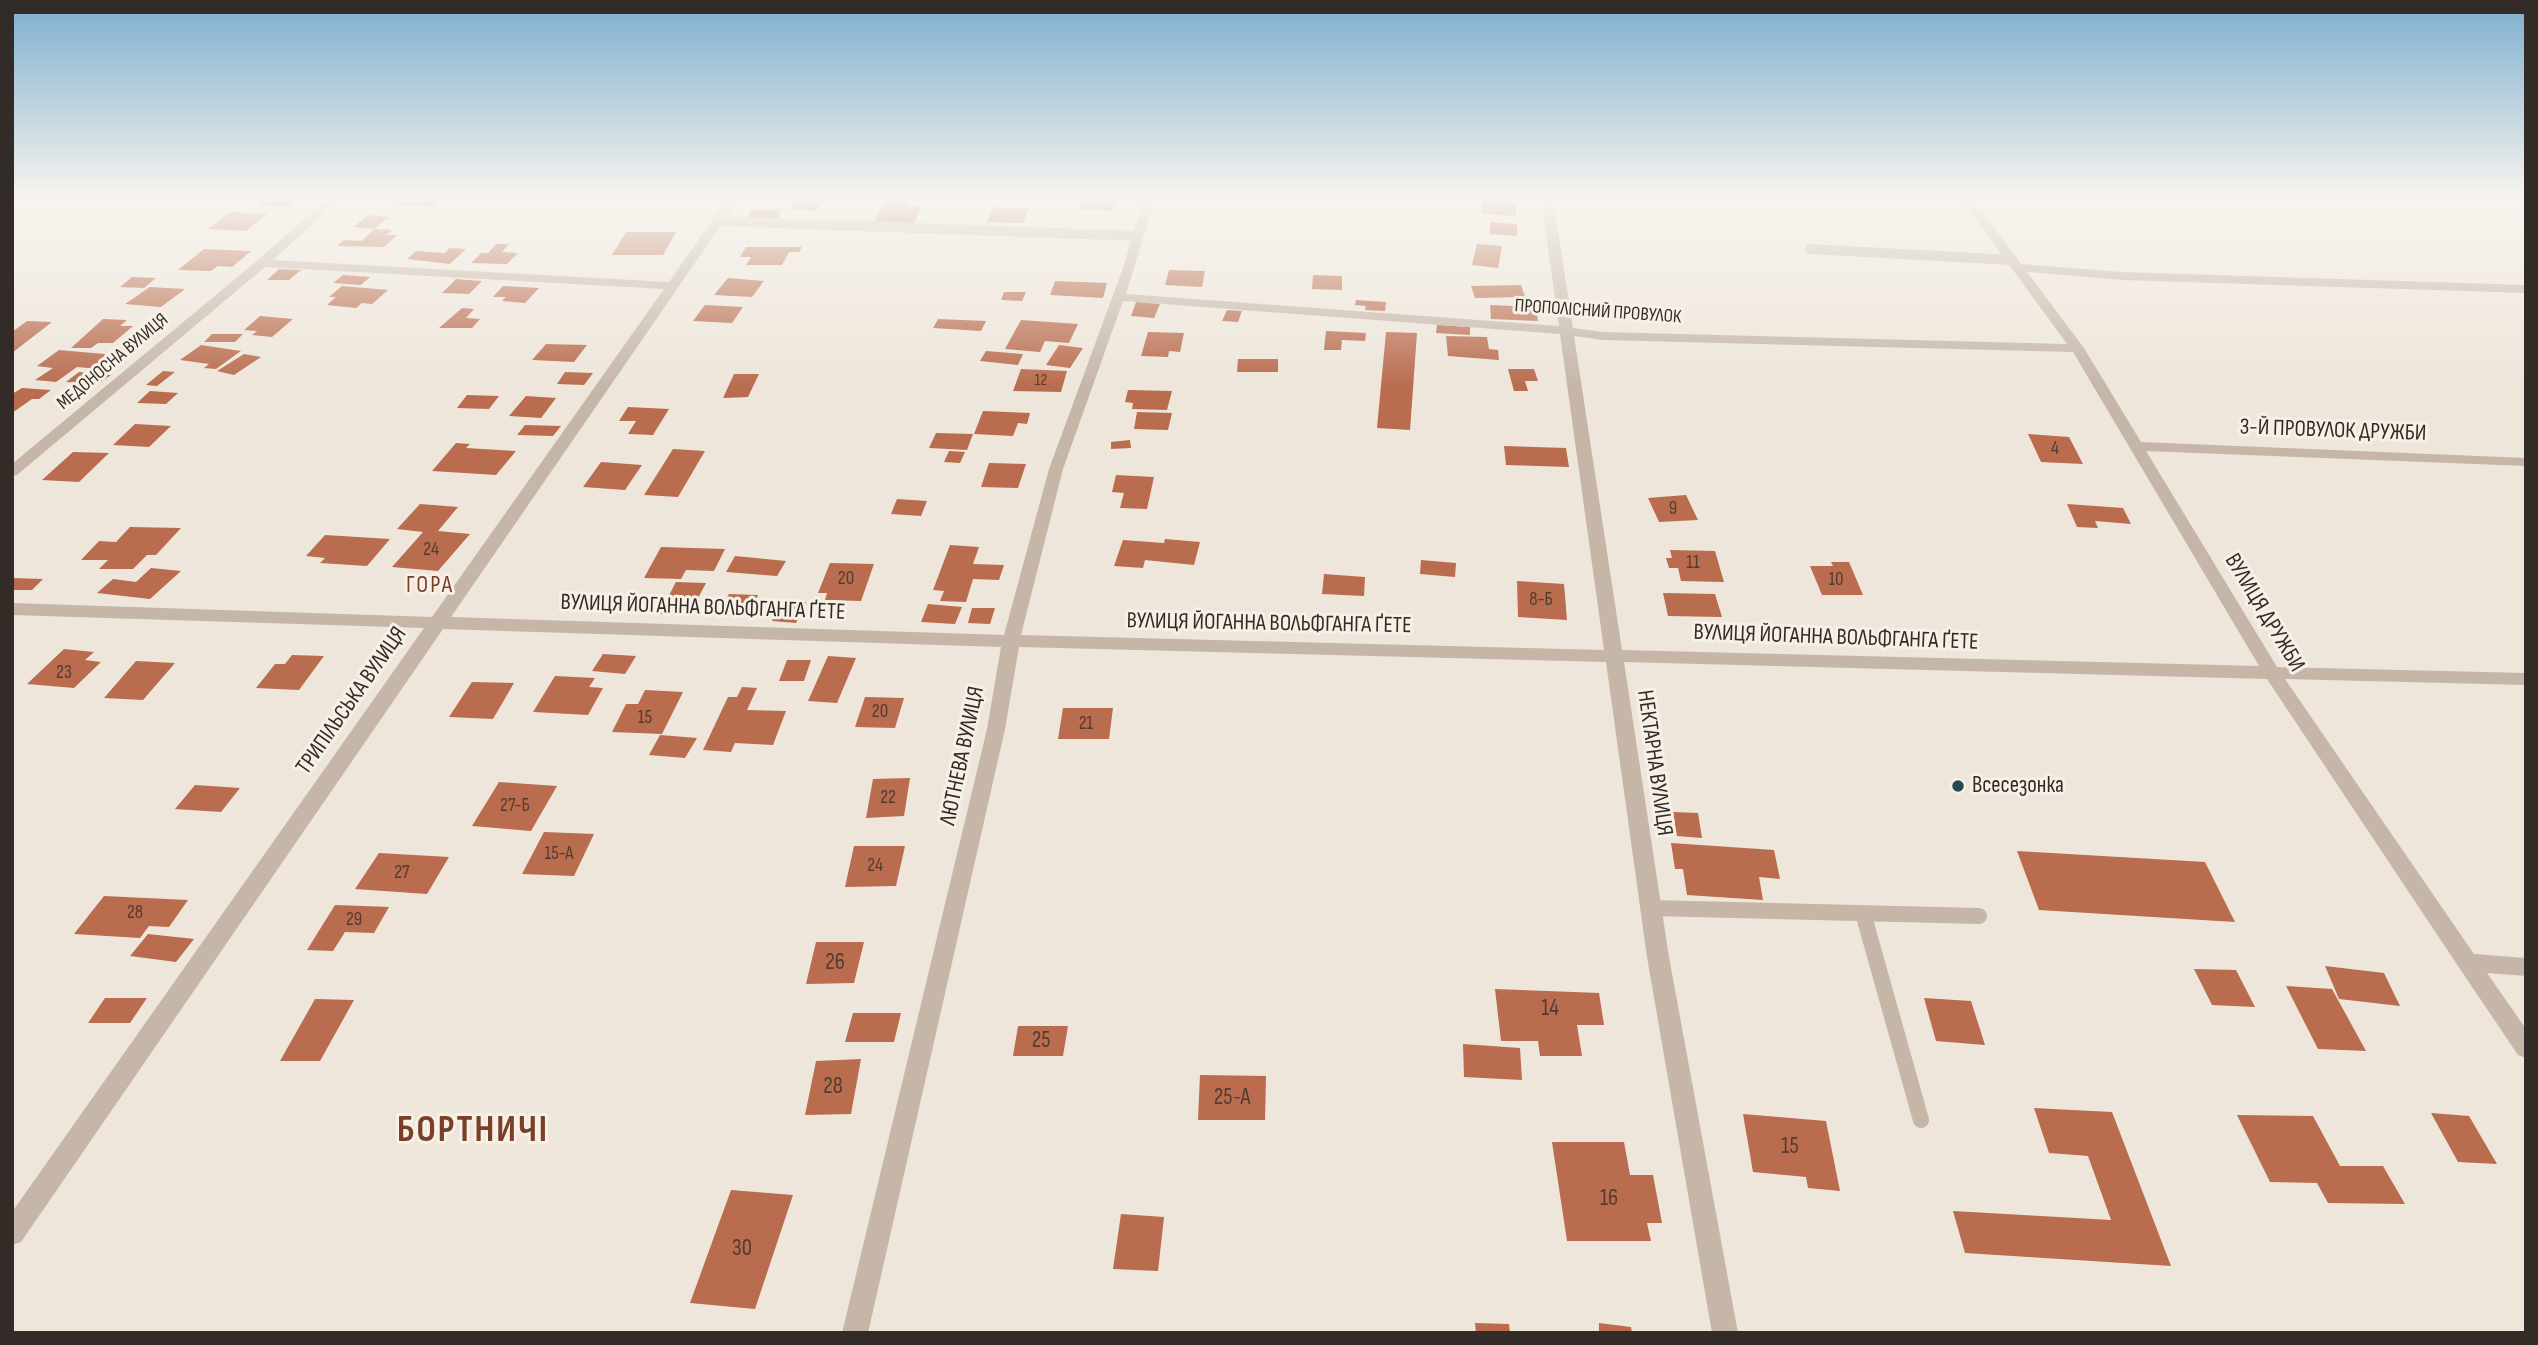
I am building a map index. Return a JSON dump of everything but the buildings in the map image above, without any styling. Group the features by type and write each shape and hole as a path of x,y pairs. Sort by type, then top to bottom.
{"street":[{"name":"ТРИПІЛЬСЬКА ВУЛИЦЯ","path":"12,1233 436,622 692,262"},
{"name":"ЛЮТНЕВА ВУЛИЦЯ","path":"855,1333 996,729 1011,641 1056,469 1129,262"},
{"name":"НЕКТАРНА ВУЛИЦЯ","path":"1555,262 1651,908 1725,1333"},
{"path":"262,263 675,286"},
{"name":"МЕДОНОСНА ВУЛИЦЯ","path":"12,472 262,263"},
{"path":"2015,263 2122,276 2526,289"},
{"name":"ВУЛИЦЯ ДРУЖБИ","path":"2015,263 2077,348 2272,673 2526,1048"},
{"name":"ПРОПОЛІСНИЙ ПРОВУЛОК","path":"1117,297 1603,336 2077,348"},
{"name":"3-Й ПРОВУЛОК ДРУЖБИ","path":"2138,446 2526,462"},
{"name":"ВУЛИЦЯ ЙОГАННА ВОЛЬФГАНГА ҐЕТЕ","path":"12,608 1011,641 2526,679"},
{"path":"2467,962 2526,967"}],"lane":[{"path":"1997,262 2015,263"},
{"path":"1651,908 1979,916"},
{"path":"1863,913 1921,1120"}],"place":[{"name":"Всесезонка","path":"1958,786"}],"district":[{"name":"ГОРА","path":"430,586"},
{"name":"БОРТНИЧІ","path":"473,1132"}]}
